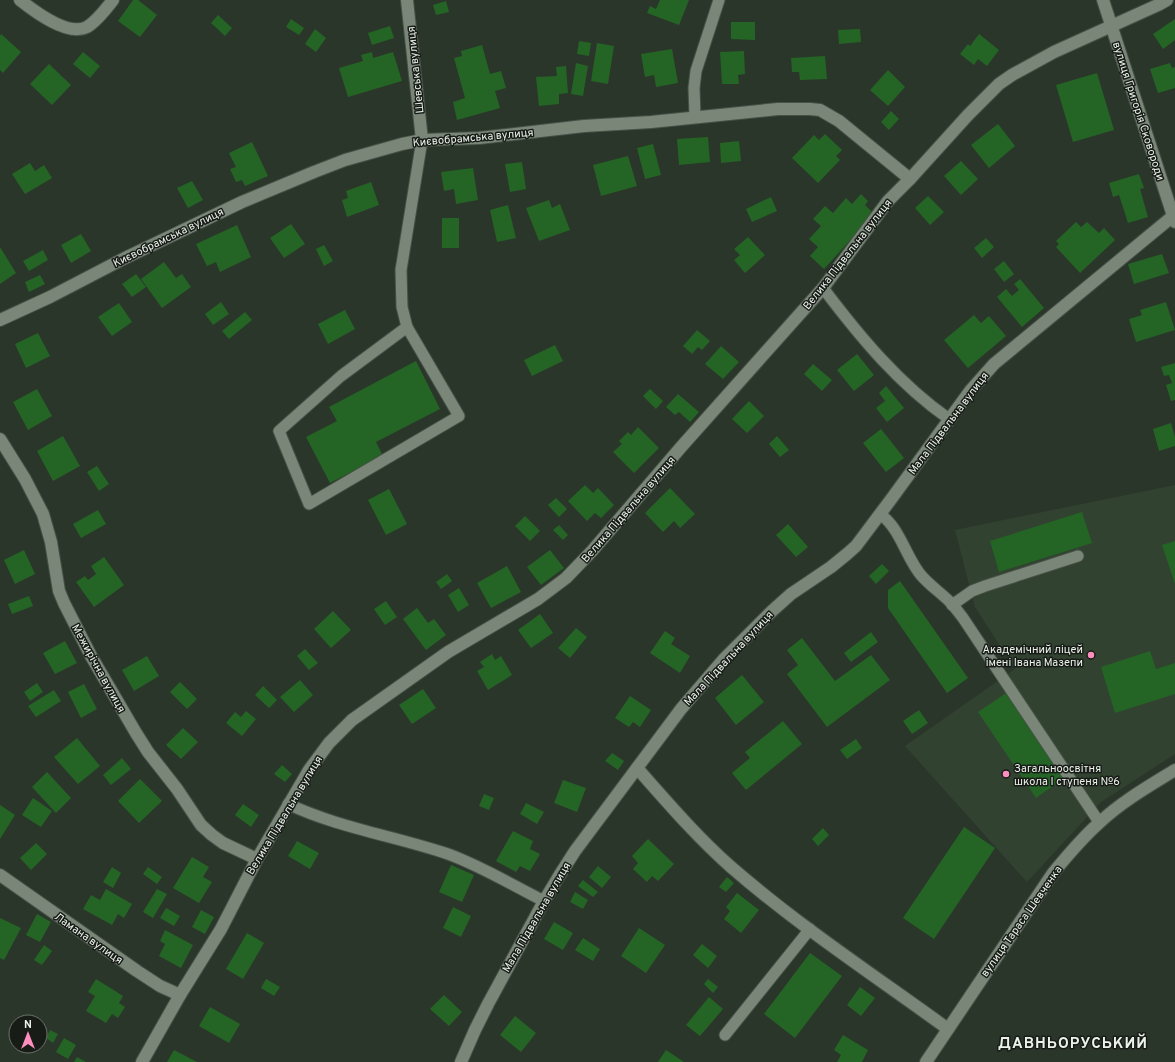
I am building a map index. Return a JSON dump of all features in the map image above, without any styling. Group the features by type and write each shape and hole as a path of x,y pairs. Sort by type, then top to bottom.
{"street":[{"path":"20,0 54,23 64,27 80,29 87,27 93,22 113,0"},
{"name":"Шевська вулиця","path":"408,0 422,140"},
{"name":"вулиця Григорія Сковороди","path":"1103,0 1174,219"},
{"name":"Велика Підвальна вулиця","path":"142,1062 180,995 221,930 257,859 288,804 320,755 339,731 352,720 448,652 538,599 566,578 592,551 682,446 823,288 888,201 910,179 959,124 999,84 1048,55 1167,0"},
{"name":"Києвобрамська вулиця","path":"0,320 50,297 125,258 242,202 346,160 402,144 422,140 479,138 584,126 805,108 820,110 839,121 910,179"},
{"name":"Мала Підвальна вулиця","path":"461,1062 475,1030 544,901 575,851 681,709 724,659 772,611 791,594 832,567 847,554 868,531 970,391 1004,354 1174,219"},
{"name":"Межирічна вулиця","path":"0,438 25,479 43,514 51,542 59,591 64,603 91,656 136,733 201,825 223,843 257,859"},
{"path":"636,768 730,866 810,930 948,1029"},
{"name":"вулиця Тараса Шевченка","path":"926,1062 1053,873 1075,847 1099,822 1125,802 1175,770"},
{"name":"Ламана вулиця","path":"0,875 137,971 160,986 180,995"}],"lane":[{"path":"695,117 694,88 696,71 719,0"},
{"path":"407,327 341,376 279,431 309,504 460,416 407,327 402,307 402,270 422,140"},
{"path":"823,288 863,339 901,380 949,420"},
{"path":"880,514 889,520 920,575 952,604 967,625 1099,822"},
{"path":"952,604 972,591 985,586 1078,556"},
{"path":"288,804 318,816 464,860 544,901"},
{"path":"725,1035 810,930"}],"shaded area":[{"name":"Академічний ліцей імені Івана Мазепи","path":"1175,485 1175,754 1101,802 1027,882 905,746 1015,669 975,607 955,530"}],"building":[{"path":"133,0 138,0 157,15 140,37 118,21"},
{"path":"660,0 689,0 679,25 647,13 650,6 656,9"},
{"path":"446,1 449,12 436,15 433,5"},
{"path":"218,15 232,28 225,36 211,23"},
{"path":"291,19 304,28 299,35 286,27"},
{"path":"1175,19 1175,40 1163,49 1153,34"},
{"path":"731,22 755,22 755,40 731,39"},
{"path":"390,26 394,38 372,45 368,33"},
{"path":"315,29 326,38 316,52 305,44"},
{"path":"860,29 861,42 839,44 838,30"},
{"path":"1,34 21,52 3,73 0,70"},
{"path":"979,34 999,50 987,66 978,59 974,65 960,54 968,44 970,46"},
{"path":"579,41 591,43 589,56 577,54"},
{"path":"597,43 614,46 608,84 591,81"},
{"path":"482,45 490,74 501,71 506,88 495,91 500,108 457,120 453,102 465,98 454,58 462,56 461,51"},
{"path":"672,49 678,83 656,87 654,75 645,77 641,54"},
{"path":"744,51 745,74 738,75 739,84 722,84 720,52"},
{"path":"83,52 100,66 90,78 73,64"},
{"path":"372,52 373,58 393,52 402,81 348,97 339,68 363,61 361,55"},
{"path":"825,56 827,79 800,80 799,72 792,72 791,58"},
{"path":"576,63 588,66 583,96 571,94"},
{"path":"1170,63 1172,68 1175,67 1175,88 1158,93 1150,69"},
{"path":"49,64 71,85 52,105 30,84"},
{"path":"566,66 568,93 559,94 559,104 539,106 536,77 557,76 556,67"},
{"path":"888,70 905,87 888,106 870,90"},
{"path":"1097,73 1114,130 1073,142 1056,85"},
{"path":"891,111 899,119 889,130 881,122"},
{"path":"998,124 1015,146 989,168 971,145"},
{"path":"825,134 842,150 836,156 840,160 818,183 792,158 814,135 819,140"},
{"path":"708,137 710,162 679,165 677,139"},
{"path":"739,141 741,161 721,163 720,143"},
{"path":"252,142 268,176 245,186 242,180 236,182 230,169 236,167 229,153"},
{"path":"653,144 661,175 645,179 637,148"},
{"path":"628,156 637,186 601,196 593,165"},
{"path":"961,161 978,179 961,195 944,176"},
{"path":"522,162 526,189 510,192 505,164"},
{"path":"30,163 35,171 44,165 52,178 25,194 12,174"},
{"path":"473,168 478,200 456,204 454,189 444,191 441,172"},
{"path":"1139,174 1144,188 1140,189 1148,217 1128,223 1119,195 1113,197 1109,183"},
{"path":"192,181 203,200 188,208 177,188"},
{"path":"371,182 379,205 347,217 342,200 348,198 346,191"},
{"path":"861,194 868,201 865,205 874,214 824,269 810,256 818,247 809,239 821,226 813,219 825,206 833,213 846,198 852,204"},
{"path":"928,196 944,212 930,225 915,208"},
{"path":"771,197 777,211 752,222 746,209"},
{"path":"549,200 552,208 560,204 570,230 539,241 526,208"},
{"path":"508,205 516,238 497,242 490,210"},
{"path":"442,218 459,218 459,248 442,248"},
{"path":"1076,222 1081,227 1087,222 1099,233 1104,228 1115,240 1080,273 1056,247 1059,244 1056,241"},
{"path":"291,224 305,244 284,258 270,238"},
{"path":"237,225 251,257 220,272 216,262 207,266 196,244"},
{"path":"81,234 91,251 71,263 61,245"},
{"path":"748,237 765,255 745,273 734,260 740,255 734,249"},
{"path":"986,238 994,247 982,258 974,248"},
{"path":"324,245 333,261 324,266 316,249"},
{"path":"0,247 16,273 0,284"},
{"path":"43,250 48,260 29,271 23,261"},
{"path":"1162,254 1169,273 1134,284 1128,264"},
{"path":"1004,261 1014,274 1004,282 994,269"},
{"path":"164,262 176,278 182,274 191,287 162,308 141,279"},
{"path":"136,274 146,287 132,297 122,284"},
{"path":"40,275 45,284 29,292 25,282"},
{"path":"1020,279 1044,308 1022,327 997,297 1006,289 1012,296 1019,290 1014,284"},
{"path":"221,302 229,314 213,325 205,314"},
{"path":"1166,302 1175,330 1136,342 1129,319 1142,315 1140,310"},
{"path":"119,303 132,322 112,336 98,317"},
{"path":"345,310 355,329 328,344 318,324"},
{"path":"245,312 252,320 229,339 222,331"},
{"path":"974,315 981,323 989,316 1006,336 968,368 944,340"},
{"path":"697,330 710,341 702,350 698,347 692,354 683,346"},
{"path":"38,333 50,356 26,368 15,344"},
{"path":"555,345 563,361 532,376 524,360"},
{"path":"721,346 739,362 723,379 705,364"},
{"path":"857,354 874,375 854,391 837,370"},
{"path":"416,361 440,409 376,442 383,456 330,483 306,437 337,421 329,407"},
{"path":"1175,363 1175,400 1171,401 1166,385 1172,383 1169,375 1164,376 1161,367"},
{"path":"813,364 832,380 822,391 804,374"},
{"path":"886,386 904,408 887,422 876,408 885,401 879,393"},
{"path":"37,389 52,416 28,430 13,402"},
{"path":"650,389 663,401 656,409 643,396"},
{"path":"678,394 699,412 690,422 679,412 675,415 666,407"},
{"path":"749,401 764,416 747,433 732,419"},
{"path":"1171,423 1175,437 1175,446 1159,451 1153,429"},
{"path":"638,427 659,448 634,473 613,452 622,444 619,441 628,432 631,435"},
{"path":"881,429 904,458 886,472 863,443"},
{"path":"63,436 80,466 53,481 37,451"},
{"path":"777,436 789,450 780,457 769,444"},
{"path":"97,466 109,484 99,491 87,472"},
{"path":"585,485 593,493 598,488 614,505 601,518 595,513 587,521 568,501"},
{"path":"670,488 695,514 680,528 674,521 663,532 645,513"},
{"path":"389,489 407,524 386,535 368,500"},
{"path":"556,498 567,509 559,517 548,505"},
{"path":"98,510 106,524 81,538 73,524"},
{"path":"1082,512 1092,543 999,572 990,541"},
{"path":"525,516 540,531 530,541 515,526"},
{"path":"788,524 808,547 796,557 776,535"},
{"path":"559,525 568,535 563,540 553,530"},
{"path":"1175,541 1175,584 1162,545"},
{"path":"24,550 35,574 15,584 4,560"},
{"path":"550,550 564,568 541,585 527,567"},
{"path":"104,557 124,585 94,607 76,582 85,576 88,580 96,574 91,566"},
{"path":"882,564 889,571 876,584 869,576"},
{"path":"507,566 521,592 491,608 477,583"},
{"path":"447,574 452,581 441,589 436,582"},
{"path":"900,581 968,678 947,693 888,608 888,590"},
{"path":"459,588 469,605 458,612 448,595"},
{"path":"29,596 33,606 12,614 8,604"},
{"path":"386,601 397,617 385,625 374,609"},
{"path":"417,608 428,623 434,619 446,635 426,650 403,619"},
{"path":"333,611 351,630 331,648 314,629"},
{"path":"540,614 553,633 531,648 518,630"},
{"path":"576,628 587,637 570,658 558,648"},
{"path":"665,631 675,638 671,644 690,656 680,673 650,653"},
{"path":"871,632 878,642 851,662 844,653"},
{"path":"802,638 835,681 871,655 890,680 827,727 787,674 798,665 787,650"},
{"path":"65,641 77,663 55,674 43,653"},
{"path":"305,649 318,663 309,670 297,656"},
{"name":"Академічний ліцей імені Івана Мазепи","path":"1150,651 1156,669 1175,663 1175,694 1115,713 1101,667"},
{"path":"492,654 495,660 501,656 512,675 488,690 477,671 484,667 480,662"},
{"path":"147,656 159,676 134,691 122,670"},
{"path":"742,675 764,702 736,725 715,698"},
{"path":"300,680 313,695 294,712 280,697"},
{"path":"180,682 197,699 187,709 170,692"},
{"path":"37,683 43,692 30,701 24,692"},
{"path":"84,684 97,709 81,718 68,692"},
{"path":"263,686 277,700 269,708 255,695"},
{"path":"423,689 436,708 412,724 399,705"},
{"path":"54,690 61,701 36,717 28,706"},
{"path":"1006,693 1064,778 1036,798 978,712"},
{"path":"630,696 651,710 640,727 633,722 629,727 615,718"},
{"path":"919,710 928,723 912,734 903,721"},
{"path":"246,711 256,719 242,736 226,723 235,712 241,717"},
{"path":"783,721 802,744 746,790 732,773 750,758 745,752"},
{"path":"183,728 198,742 181,759 166,745"},
{"path":"77,738 100,766 78,784 54,757"},
{"path":"856,739 862,748 847,759 840,750"},
{"path":"612,753 624,761 618,770 605,761"},
{"path":"122,758 131,769 111,785 103,775"},
{"path":"282,765 292,774 285,782 274,774"},
{"path":"47,772 71,798 56,813 32,787"},
{"path":"140,779 162,801 139,823 118,801"},
{"path":"563,780 586,788 577,812 554,803"},
{"path":"484,794 494,798 489,810 479,806"},
{"path":"33,798 52,811 41,827 22,815"},
{"path":"526,803 544,812 537,824 520,814"},
{"path":"243,804 259,815 251,827 235,815"},
{"path":"0,805 15,815 0,839"},
{"path":"964,827 995,848 934,939 903,918"},
{"path":"823,828 829,835 818,846 812,839"},
{"path":"513,831 533,841 530,849 540,854 530,871 520,866 516,872 496,861"},
{"path":"648,839 674,864 658,881 652,876 647,882 633,869 638,863 632,856"},
{"path":"297,841 319,853 310,869 288,856"},
{"path":"36,843 47,854 31,870 20,858"},
{"path":"192,857 209,867 203,877 212,882 199,903 173,888"},
{"path":"451,865 474,875 462,902 439,892"},
{"path":"598,866 611,877 602,888 589,877"},
{"path":"112,867 121,873 113,888 103,882"},
{"path":"148,867 162,877 157,884 143,874"},
{"path":"727,877 734,883 726,892 719,887"},
{"path":"583,880 598,892 593,897 578,886"},
{"path":"106,889 132,904 124,918 118,914 112,925 83,909 91,895 100,900"},
{"path":"157,889 167,894 153,918 143,912"},
{"path":"575,892 588,900 583,909 570,902"},
{"path":"737,893 759,910 741,933 724,919 730,911 726,907"},
{"path":"453,907 471,916 461,937 443,928"},
{"path":"166,908 180,916 174,926 160,918"},
{"path":"201,910 214,917 205,934 192,927"},
{"path":"37,914 51,922 40,942 26,935"},
{"path":"0,918 21,928 4,960 0,958"},
{"path":"554,922 573,933 563,950 544,939"},
{"path":"639,928 665,945 646,973 621,956"},
{"path":"165,930 193,945 181,968 159,956 165,944 160,941"},
{"path":"247,933 264,943 243,979 226,969"},
{"path":"583,938 600,949 593,961 575,950"},
{"path":"702,944 717,956 708,968 693,955"},
{"path":"44,945 52,951 42,965 34,960"},
{"path":"810,953 842,976 795,1038 764,1014"},
{"path":"96,979 123,996 119,1003 125,1007 118,1018 112,1014 106,1023 86,1011 95,996 88,992"},
{"path":"266,979 280,987 274,996 261,988"},
{"path":"708,979 718,987 713,993 704,984"},
{"path":"860,987 875,998 861,1016 847,1005"},
{"path":"444,995 462,1012 449,1026 430,1009"},
{"path":"709,997 723,1009 700,1036 686,1025"},
{"path":"210,1007 240,1024 229,1043 199,1026"},
{"path":"515,1016 536,1033 521,1052 500,1035"},
{"path":"50,1030 58,1034 53,1043 48,1039"},
{"path":"843,1035 868,1050 862,1062 837,1062 841,1055 834,1050"},
{"path":"64,1038 76,1045 68,1059 56,1052"},
{"path":"174,1050 197,1062 167,1062"},
{"path":"666,1050 684,1062 658,1062"},
{"path":"77,1057 86,1062 74,1062"}],"place":[{"name":"Академічний ліцей імені Івана Мазепи","path":"1091,655"},
{"name":"Загальноосвітня школа І ступеня №6","path":"1006,774"}],"district":[{"name":"ДАВНЬОРУСЬКИЙ","path":"1073,1043"}]}
